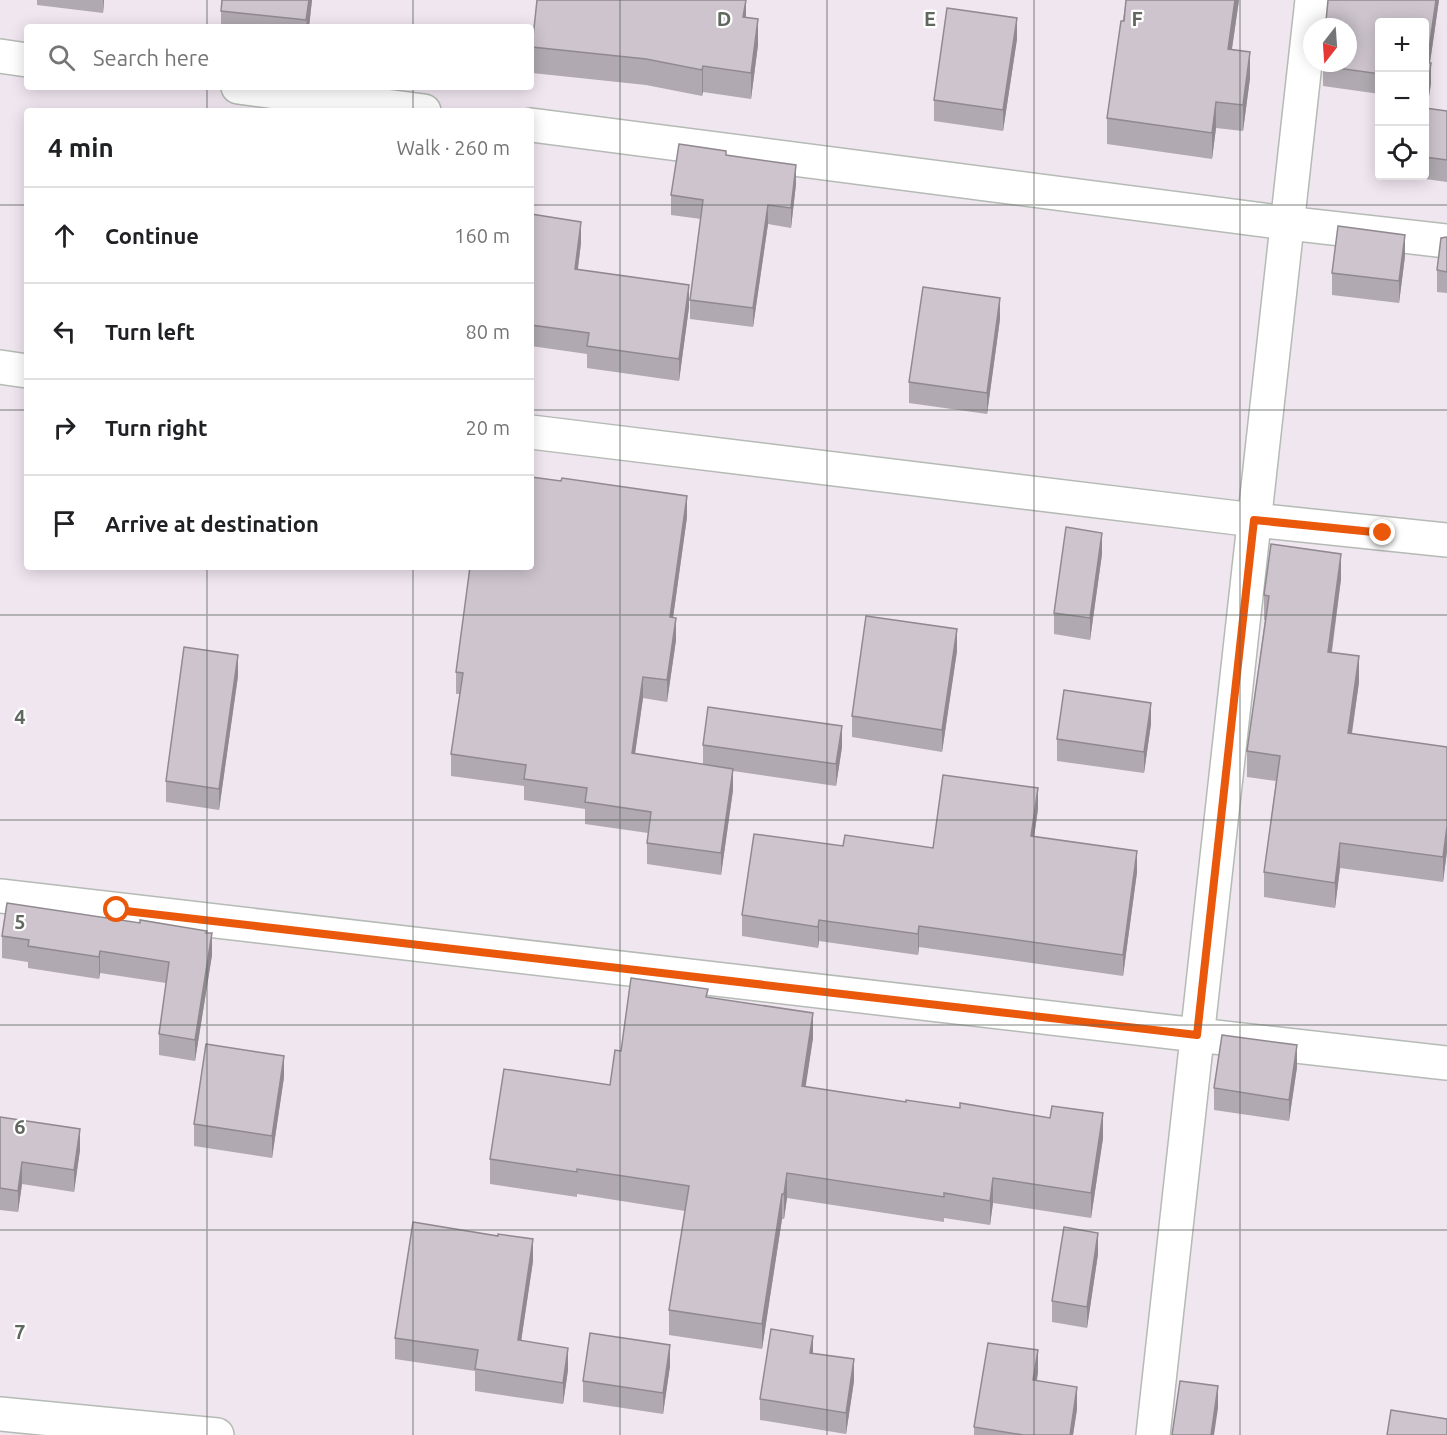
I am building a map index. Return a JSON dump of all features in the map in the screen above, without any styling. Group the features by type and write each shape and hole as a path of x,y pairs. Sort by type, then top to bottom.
{"street":[{"path":"1153,1435 1312,0"},
{"path":"0,56 24,60"},
{"path":"261,90 401,108"},
{"path":"534,125 1287,223 1447,240"},
{"path":"0,367 24,370"},
{"path":"534,432 1254,520 1447,540"},
{"path":"0,896 1447,1063"},
{"path":"0,1414 217,1435"}],"building":[{"path":"222,0 309,0 306,20 221,11"},
{"path":"537,0 746,0 743,17 758,19 751,73 703,66 702,70 646,59 534,47"},
{"path":"1126,0 1235,0 1228,49 1250,52 1243,105 1216,102 1212,133 1107,118"},
{"path":"1328,0 1436,0 1429,49 1429,18 1375,18 1375,73 1357,71 1357,18 1326,18"},
{"path":"947,8 1017,18 1003,110 934,100"},
{"path":"1429,109 1447,111 1447,160 1429,158"},
{"path":"679,144 726,151 726,155 796,165 791,208 768,205 753,308 690,300 703,200 671,195"},
{"path":"534,214 581,222 575,269 689,285 679,359 587,346 589,333 534,325"},
{"path":"1338,226 1405,235 1399,281 1332,273"},
{"path":"1447,237 1447,272 1437,270 1441,238"},
{"path":"923,287 1000,298 987,393 909,382"},
{"path":"534,477 561,481 562,478 687,496 670,617 676,618 667,680 643,677 632,753 733,769 721,853 647,843 651,812 585,802 587,788 524,779 526,765 451,754 463,673 456,672 470,570 534,570"},
{"path":"1066,527 1102,533 1090,618 1054,613"},
{"path":"1271,544 1341,554 1328,652 1359,656 1348,733 1447,747 1447,826 1443,857 1340,843 1335,883 1264,872 1280,756 1247,751 1269,596 1264,595"},
{"path":"866,616 957,629 942,730 852,716"},
{"path":"184,647 238,655 219,789 166,781"},
{"path":"1064,690 1151,703 1144,752 1057,739"},
{"path":"708,707 842,726 836,764 703,745"},
{"path":"943,775 1038,788 1031,836 1137,851 1123,955 919,926 918,934 819,920 818,927 742,915 754,834 843,846 845,835 933,848"},
{"path":"7,903 140,923 140,920 212,933 195,1040 159,1034 169,962 100,951 99,957 28,946 29,940 2,936"},
{"path":"631,978 708,989 706,997 813,1013 802,1086 960,1108 960,1103 1050,1118 1052,1106 1103,1113 1091,1193 993,1178 990,1201 944,1193 944,1197 787,1173 762,1324 669,1310 689,1186 490,1159 504,1069 610,1085 615,1050 621,1051"},
{"path":"1222,1035 1297,1045 1289,1100 1214,1088"},
{"path":"206,1044 284,1056 272,1136 194,1124"},
{"path":"0,1117 80,1129 74,1170 22,1162 18,1191 0,1188"},
{"path":"413,1222 498,1236 498,1234 533,1239 518,1340 568,1348 563,1383 475,1369 478,1350 395,1338"},
{"path":"1064,1227 1098,1233 1087,1307 1052,1301"},
{"path":"771,1329 813,1336 810,1353 854,1359 846,1413 760,1399"},
{"path":"590,1333 670,1345 663,1393 583,1381"},
{"path":"988,1343 1038,1350 1033,1380 1077,1387 1070,1435 1023,1435 974,1427"},
{"path":"1180,1381 1218,1386 1211,1435 1172,1435"},
{"path":"1391,1410 1447,1419 1447,1435 1387,1435"}],"route":[{"path":"117,910 1197,1035 1254,520 1383,533"}]}
